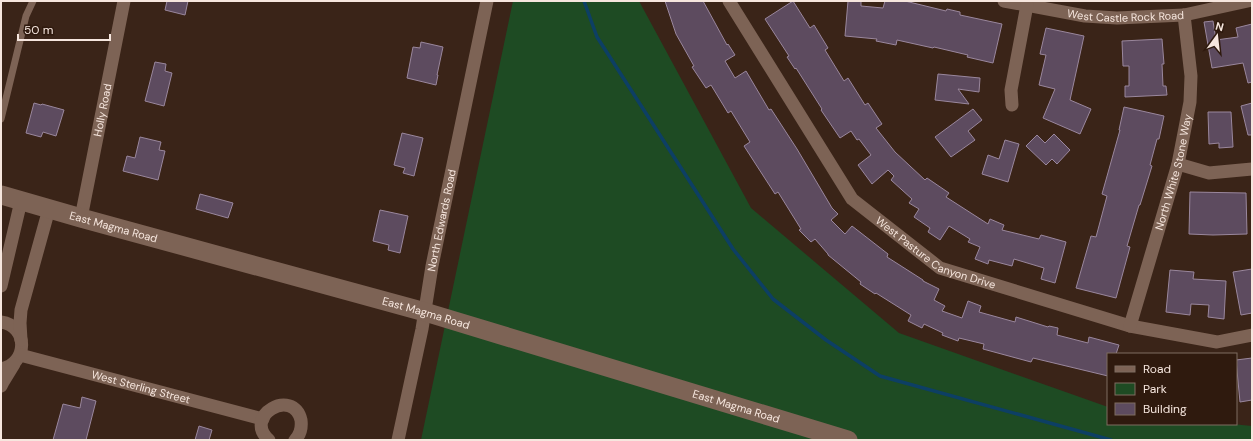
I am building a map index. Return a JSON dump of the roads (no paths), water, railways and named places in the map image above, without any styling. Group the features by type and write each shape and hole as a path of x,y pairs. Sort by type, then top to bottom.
{"street":[{"name":"Holly Road","path":"81,218 124,1"},
{"name":"North Edwards Road","path":"398,440 425,312 432,266 487,1"},
{"name":"West Pasture Canyon Drive","path":"730,1 852,199 940,268 1130,326 1217,342 1252,335"},
{"name":"West Castle Rock Road","path":"1004,1 1085,16 1117,18 1184,15 1248,1"},
{"path":"1012,105 1011,90 1027,6"},
{"name":"North White Stone Way","path":"1130,326 1178,164 1190,102 1191,76 1184,15"},
{"path":"1178,164 1209,173 1252,169"},
{"name":"East Magma Road","path":"1,195 425,312 848,440"},
{"path":"1,286 21,201"},
{"path":"1,386 18,358 22,347 20,323 21,310 50,209"},
{"path":"1,322 5,322 12,326 18,332 21,340"},
{"path":"1,369 10,366 18,358"},
{"name":"West Sterling Street","path":"18,358 263,419"},
{"path":"269,440 263,433 263,419 271,408 278,406 291,408 297,412 302,425 301,432 295,440"}],"lane":[{"path":"118,1 124,1"},
{"path":"1,119 29,3"}],"waterway":[{"path":"584,1 597,37 733,249 773,299 826,340 880,376 1111,440"}]}
